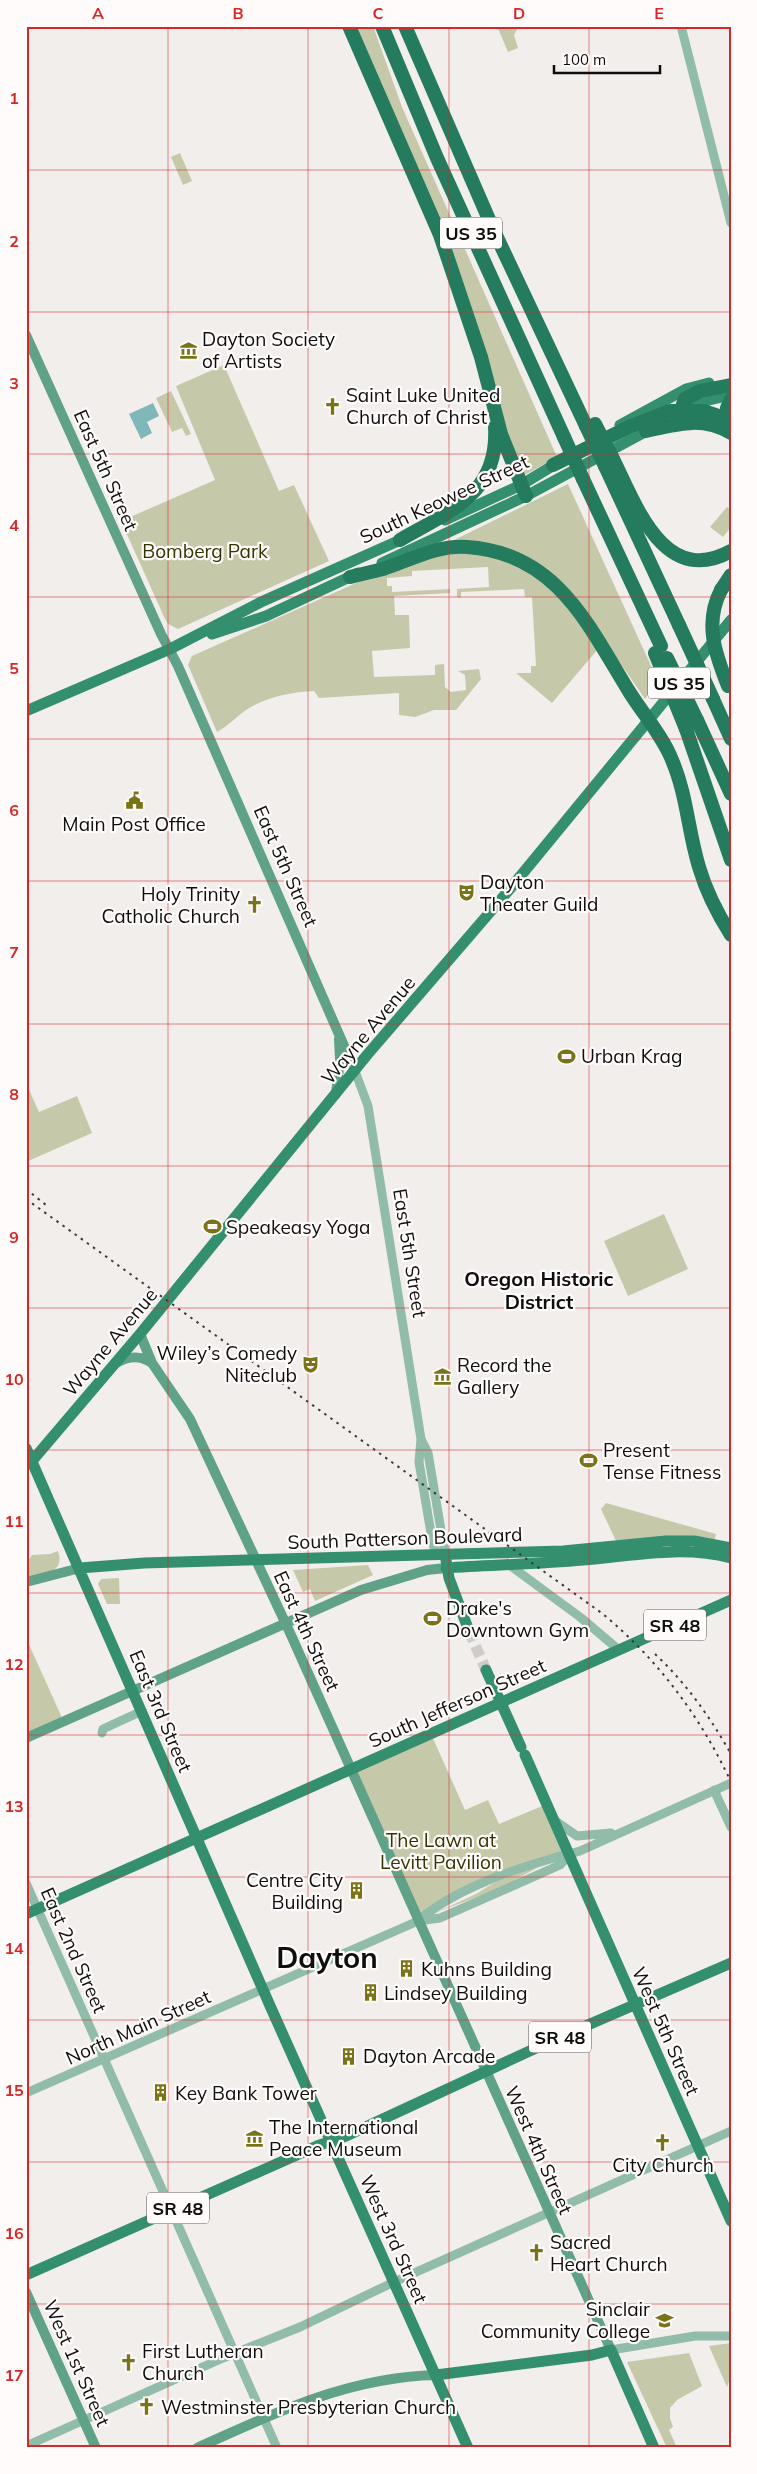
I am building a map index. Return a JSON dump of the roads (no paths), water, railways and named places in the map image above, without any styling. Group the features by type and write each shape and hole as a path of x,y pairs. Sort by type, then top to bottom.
{"highway":[{"path":"349,26 440,235 481,357 502,434 524,491"},
{"name":"US 35","path":"382,26 437,158 605,527 692,725 731,794"},
{"name":"US 35","path":"405,26 494,231 528,304 609,462 679,625 731,739"},
{"path":"697,421 686,410 683,404 684,398 730,381"},
{"path":"731,397 727,408 731,418"},
{"path":"400,540 450,512 476,492 484,481 491,468 496,438 494,406"},
{"path":"553,465 670,410 703,411 731,418"},
{"path":"646,431 684,422 697,421 731,433"},
{"path":"609,462 653,535 668,549 680,557 698,561 714,559 731,551"},
{"path":"350,577 383,569 420,554 465,546 490,550 523,560 550,577 572,602 672,758 686,798 698,865 710,900 731,935"},
{"path":"730,688 716,653 712,631 714,608 721,590 731,575"},
{"path":"692,725 731,860"}],"main road":[{"name":"East 5th Street","path":"26,335 170,649 355,1070"},
{"name":"South Keowee Street","path":"26,711 170,649 262,602 400,540 524,491 553,465 686,389 730,381"},
{"name":"South Keowee Street","path":"170,649 266,616 438,538 524,491 686,410 709,400 731,397"},
{"name":"Wayne Avenue","path":"32,1461 116,1363 336,1096 355,1070 509,890 731,620"},
{"path":"336,1096 340,1061 338,1030"},
{"name":"East 4th Street","path":"140,1334 152,1363 190,1419 285,1623 418,1921"},
{"path":"116,1363 132,1357 143,1358 152,1363"},
{"name":"East 3rd Street","path":"26,1448 263,1990"},
{"name":"South Patterson Boulevard","path":"80,1568 137,1563 563,1551 673,1541 694,1541 731,1548"},
{"name":"South Patterson Boulevard","path":"446,1568 583,1560 674,1550 702,1552 731,1558"},
{"name":"East 5th Street","path":"441,1554 469,1631"},
{"path":"26,1582 80,1568"},
{"path":"26,1738 380,1583 428,1570 446,1568"},
{"name":"South Jefferson Street","path":"197,1838 731,1600"},
{"path":"486,1670 569,1855"},
{"name":"SR 48","path":"26,1914 197,1838"},
{"name":"West 5th Street","path":"569,1855 731,2221"},
{"name":"West 4th Street","path":"418,1921 654,2448"},
{"name":"SR 48","path":"26,2275 731,1963"},
{"name":"West 3rd Street","path":"263,1990 468,2448"},
{"name":"West 1st Street","path":"26,2292 96,2448"},
{"path":"197,2448 265,2418 344,2388 397,2378 436,2375 592,2355 611,2350"}],"street":[{"path":"681,26 731,222"},
{"name":"East 5th Street","path":"355,1070 368,1106 420,1439 428,1452 441,1554"},
{"path":"508,1564 580,1617 619,1650"},
{"path":"102,1733 103,1728 142,1711"},
{"path":"418,1921 433,1908 483,1884 556,1857 569,1855 731,1783"},
{"path":"714,1790 731,1827"},
{"path":"554,1819 577,1836 596,1836 623,1831"},
{"path":"418,1921 449,1914 560,1865 569,1855"},
{"name":"East 2nd Street","path":"26,1883 278,2448"},
{"name":"North Main Street","path":"26,2093 418,1921"},
{"path":"26,2446 300,2327 394,2282 731,2131"},
{"path":"611,2350 731,2330"},
{"path":"709,2335 731,2336"}],"water":[{"path":"153,403 159,416 147,422 152,433 141,439 129,414"}],"tunnel":[{"path":"469,1631 486,1670"}],"railway":[{"path":"26,1189 46,1205"},
{"path":"26,1199 603,1614 660,1670 692,1712 731,1782"},
{"path":"655,1654 697,1701 731,1754"}],"place":[{"name":"Dayton Society of Artists","path":"188,350"},
{"name":"Saint Luke United Church of Christ","path":"332,406"},
{"name":"Main Post Office","path":"134,801"},
{"name":"Dayton Theater Guild","path":"466,893"},
{"name":"Holy Trinity Catholic Church","path":"254,905"},
{"name":"Urban Krag","path":"567,1056"},
{"name":"Speakeasy Yoga","path":"212,1227"},
{"name":"Wiley’s Comedy Niteclub","path":"311,1364"},
{"name":"Record the Gallery","path":"443,1376"},
{"name":"Present Tense Fitness","path":"589,1461"},
{"name":"Drake's Downtown Gym","path":"432,1619"},
{"name":"Centre City Building","path":"357,1891"},
{"name":"Kuhns Building","path":"407,1969"},
{"name":"Lindsey Building","path":"370,1993"},
{"name":"Dayton Arcade","path":"349,2056"},
{"name":"Key Bank Tower","path":"161,2093"},
{"name":"The International Peace Museum","path":"255,2138"},
{"name":"City Church","path":"663,2142"},
{"name":"Sacred Heart Church","path":"536,2253"},
{"name":"Sinclair Community College","path":"664,2320"},
{"name":"First Lutheran Church","path":"128,2362"},
{"name":"Westminster Presbyterian Church","path":"147,2407"}],"district":[{"name":"Oregon Historic District","path":"539,1290"},
{"name":"Dayton","path":"327,1957"}],"park label":[{"name":"Bomberg Park","path":"205,551"},
{"name":"The Lawn at Levitt Pavilion","path":"441,1851"}]}
